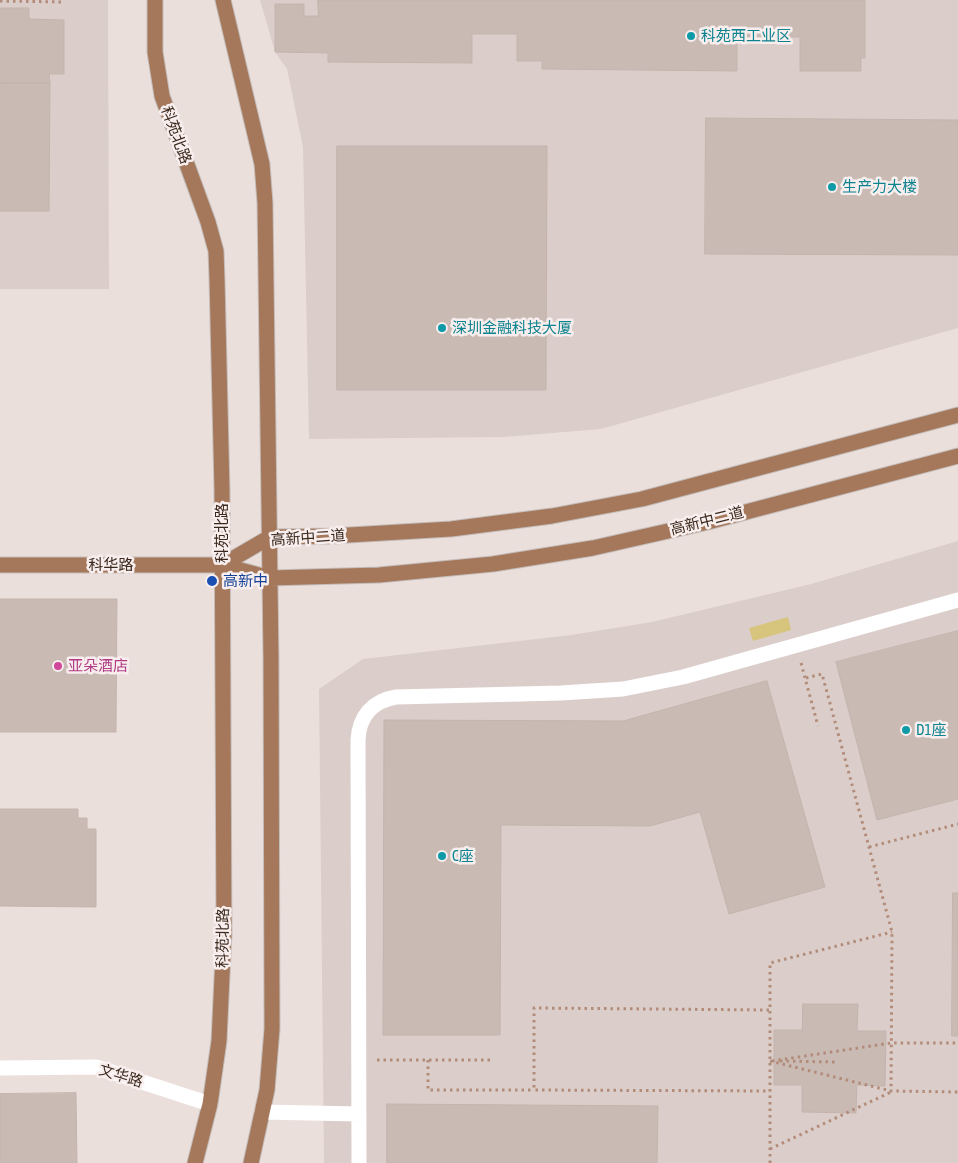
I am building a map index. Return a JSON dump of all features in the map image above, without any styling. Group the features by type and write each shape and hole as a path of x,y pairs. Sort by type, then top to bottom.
{"main road":[{"name":"科苑北路","path":"155,0 155,52 162,96 208,222 216,250 222,564 224,934 219,1041 210,1104 195,1163"},
{"path":"223,0 263,174 270,537 272,1029 267,1090 251,1163"},
{"name":"高新中二道","path":"222,564 270,537 332,536 451,529 552,516 642,499 958,415"},
{"name":"高新中二道","path":"222,564 270,578 379,575 493,564 593,548 708,522 958,456"},
{"name":"科华路","path":"0,565 222,564"}],"street":[{"path":"359,1163 358,740 359,727 370,708 386,698 396,696 560,693 623,689 683,677 958,600"},
{"name":"文华路","path":"0,1068 96,1067 210,1104"},
{"path":"262,1112 359,1114"}],"path":[{"path":"0,2 64,2"},
{"path":"796,646 818,726"},
{"path":"806,678 822,674 892,932 891,1092"},
{"path":"869,847 958,824"},
{"path":"770,1163 770,963 892,932"},
{"path":"534,1090 534,1008 769,1010"},
{"path":"770,1061 891,1043 958,1044"},
{"path":"359,1059 494,1060"},
{"path":"428,1060 428,1090 770,1091"},
{"path":"770,1061 835,1062"},
{"path":"770,1061 891,1092 958,1092"},
{"path":"770,1149 891,1092"}],"shaded area":[{"path":"0,0 108,0 109,289 0,289"},
{"path":"260,0 958,0 958,328 601,429 504,437 309,439 303,147 287,69 275,52"},
{"path":"958,541 958,1163 324,1163 319,689 363,659 571,635 652,622 811,584"},
{"path":"788,617 791,630 753,641 749,628"}],"building":[{"name":"科苑西工业区","path":"318,0 865,0 865,58 861,58 861,71 800,71 800,37 737,37 737,71 542,69 542,61 517,61 517,34 472,34 472,63 328,62 328,53 275,52 275,4 304,4 304,16 318,16"},
{"path":"0,8 29,8 29,19 64,20 64,74 49,74 50,83 0,83"},
{"path":"0,83 50,83 49,211 0,211"},
{"name":"生产力大楼","path":"706,118 958,120 958,255 705,254"},
{"name":"深圳金融科技大厦","path":"337,146 547,146 546,390 337,390"},
{"name":"亚朵酒店","path":"0,599 117,599 116,732 0,732"},
{"name":"D1座","path":"958,631 958,799 877,820 836,662"},
{"name":"C座","path":"767,681 825,887 729,914 700,812 650,826 501,825 500,1035 383,1035 384,720 623,721"},
{"path":"0,809 78,809 78,818 87,818 87,829 96,829 96,907 0,906"},
{"path":"953,893 958,893 958,1036 952,1036"},
{"path":"803,1004 858,1004 857,1031 886,1031 885,1086 857,1085 856,1113 802,1112 802,1085 774,1085 774,1030 802,1030"},
{"path":"76,1093 77,1163 0,1163 0,1094"},
{"path":"387,1104 658,1106 657,1163 387,1163"}],"place":[{"name":"科苑西工业区","path":"691,36"},
{"name":"生产力大楼","path":"832,187"},
{"name":"深圳金融科技大厦","path":"442,328"},
{"name":"高新中","path":"212,581"},
{"name":"亚朵酒店","path":"58,666"},
{"name":"D1座","path":"906,730"},
{"name":"C座","path":"442,856"}]}
